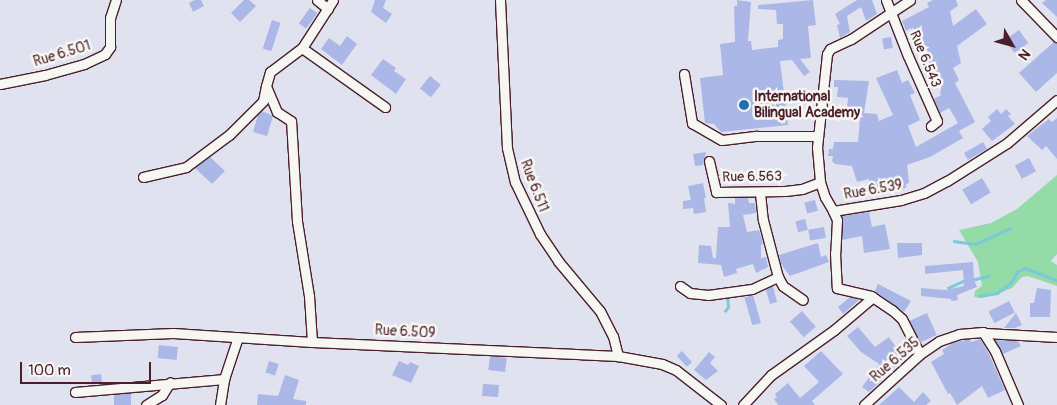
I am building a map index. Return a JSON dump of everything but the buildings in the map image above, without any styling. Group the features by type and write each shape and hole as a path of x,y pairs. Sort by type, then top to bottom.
{"street":[{"name":"Rue 6.501","path":"0,84 46,75 84,64 105,54 110,47 110,18 116,0"},
{"path":"317,0 328,9"},
{"path":"143,177 186,167 229,136 263,101 270,72 302,48 333,0"},
{"name":"Rue 6.511","path":"500,0 507,148 515,182 540,234 558,261 608,323 618,356"},
{"name":"Rue 6.543","path":"886,0 937,121 931,126"},
{"name":"Rue 6.539","path":"910,0 851,39 830,49 825,63 818,136 820,182 825,197 833,211 901,200 924,193 994,152 1057,100"},
{"path":"1024,1 1057,37"},
{"path":"302,48 385,107"},
{"path":"684,74 692,123 722,140 757,136 818,136"},
{"path":"266,86 277,112 291,121 297,221 309,296 312,342"},
{"name":"Rue 6.563","path":"709,161 716,192 760,193 802,188 820,182"},
{"path":"760,193 763,220 778,277 783,286 803,300"},
{"path":"833,211 837,220 835,253 837,288 873,297 902,319 920,354"},
{"path":"680,286 690,293 708,295 752,289 778,277"},
{"path":"743,405 771,375 834,330 873,297"},
{"name":"Rue 6.509","path":"75,337 173,333 312,342 618,356 662,364 676,370 721,405"},
{"path":"985,333 1018,405"},
{"name":"Rue 6.535","path":"864,405 920,354 949,336 985,333 1057,337"},
{"path":"220,405 224,379 238,338"},
{"path":"75,392 170,382 224,379"},
{"path":"146,405 162,395 170,382"}],"green space":[{"path":"1057,175 1057,254 1051,261 1057,265 1057,286 1028,276 1022,277 1012,288 1000,293 983,298 974,297 975,291 982,286 978,262 959,230 991,223 1017,209"}],"waterway":[{"path":"954,241 976,244 1010,228"},
{"path":"979,296 997,293 1011,283 1017,272 1025,268 1057,280"},
{"path":"971,280 989,276"},
{"path":"948,288 965,280"},
{"path":"725,311 728,307 727,295"}],"place":[{"name":"International Bilingual Academy","path":"744,105"}]}
